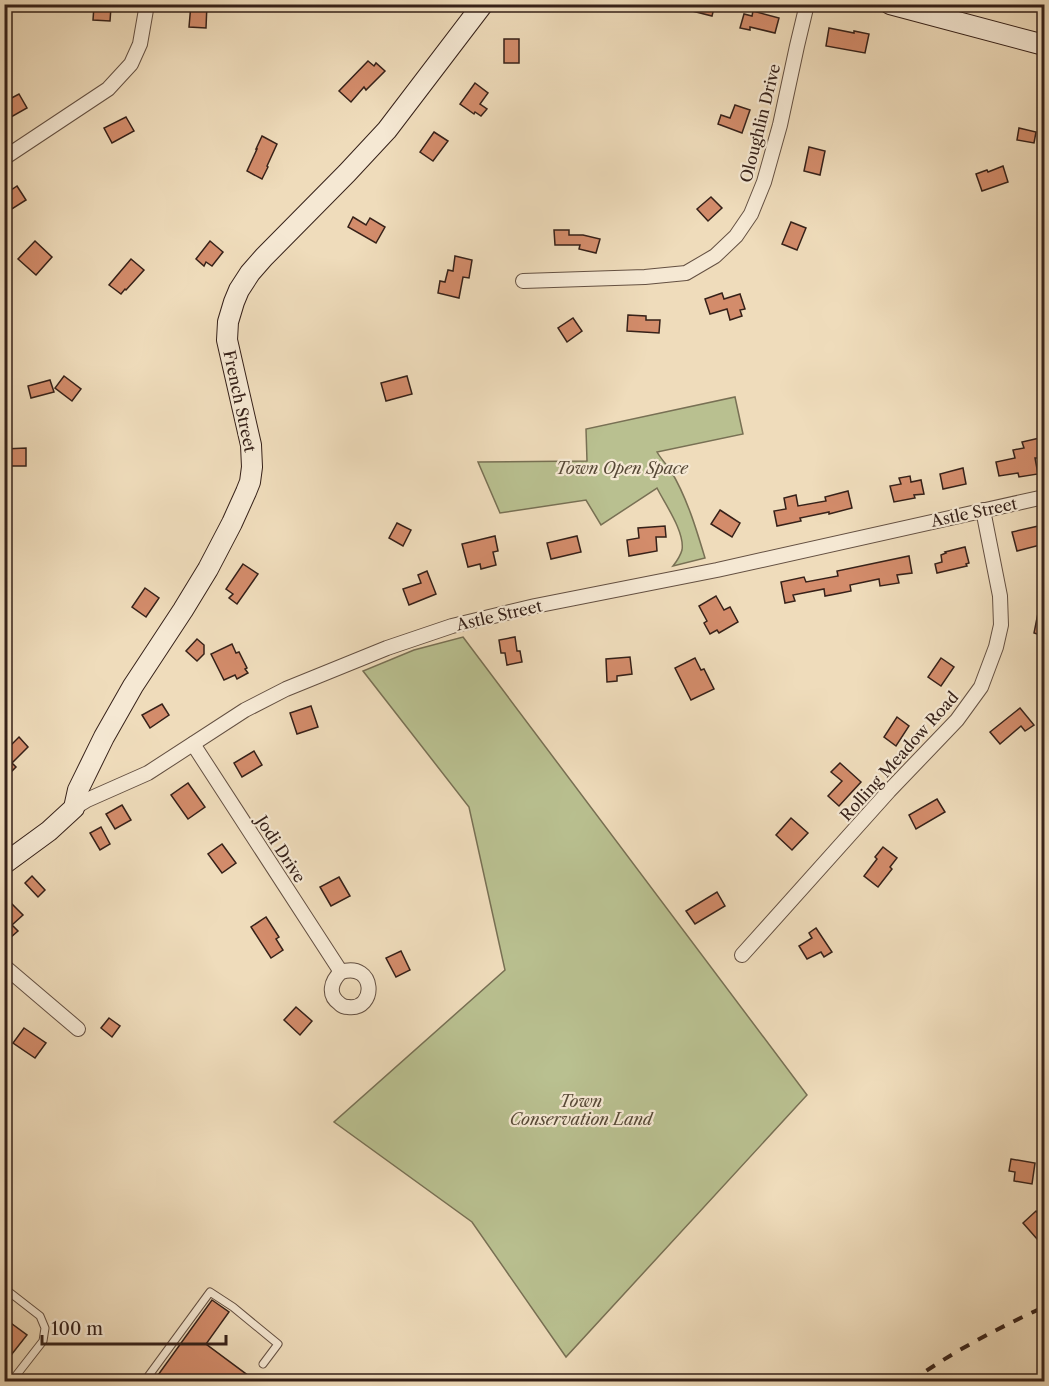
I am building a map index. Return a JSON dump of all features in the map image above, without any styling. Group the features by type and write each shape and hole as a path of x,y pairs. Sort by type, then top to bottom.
{"street":[{"path":"4,158 108,89 131,64 140,44 147,4"},
{"name":"French Street","path":"74,808 78,790 104,737 133,686 208,569 250,482 252,467 249,435 227,340 230,312 239,290 264,257 387,130 483,4"},
{"name":"Oloughlin Drive","path":"523,281 645,277 686,273 715,256 736,236 751,214 764,182 780,125 807,4"},
{"path":"890,4 1044,45"},
{"name":"Astle Street","path":"4,864 49,831 74,808 148,772 245,710 286,689 387,648 452,626 535,606 717,570 1044,497"},
{"name":"Rolling Meadow Road","path":"742,955 889,791 957,720 981,687 996,647 1001,624 1000,596 983,510"},
{"name":"Jodi Drive","path":"193,744 341,972"},
{"path":"4,966 78,1029"}],"lane":[{"path":"4,1288 40,1316 45,1332 40,1344 11,1382"},
{"path":"144,1382 210,1292 233,1307 278,1344 263,1364"}],"green space":[{"name":"Town Open Space","path":"735,397 743,434 657,452 671,471 682,492 705,558 673,566 682,550 682,543 678,527 657,488 601,525 586,500 500,513 478,462 587,461 586,429"},
{"name":"Town Conservation Land","path":"463,637 807,1095 566,1357 472,1222 334,1122 505,970 469,807 363,671 414,650"}],"building":[{"path":"191,4 207,4 206,28 189,27"},
{"path":"680,4 715,4 712,16 680,8"},
{"path":"94,6 111,7 110,21 93,20"},
{"path":"753,11 779,18 775,33 750,27 750,30 740,28 744,14 752,16"},
{"path":"829,28 869,34 865,53 826,46"},
{"path":"504,39 519,39 519,63 504,63"},
{"path":"368,61 374,66 376,63 385,71 366,90 364,87 351,102 339,91"},
{"path":"475,83 488,93 480,104 487,109 481,116 460,104"},
{"path":"19,94 27,108 4,121 4,102"},
{"path":"735,105 750,110 742,133 718,124 721,115 730,118"},
{"path":"126,117 134,131 112,143 104,128"},
{"path":"1019,128 1036,132 1034,143 1017,140"},
{"path":"434,132 448,141 433,161 420,152"},
{"path":"262,136 277,144 262,179 247,171"},
{"path":"809,147 825,151 820,175 804,171"},
{"path":"1003,166 1008,182 982,191 976,174"},
{"path":"17,186 26,200 4,214 4,195"},
{"path":"711,197 722,208 708,221 697,209"},
{"path":"353,217 366,225 370,218 385,227 376,243 348,227"},
{"path":"791,222 806,228 797,250 782,244"},
{"path":"554,230 569,230 569,235 600,239 596,253 579,249 580,245 555,245"},
{"path":"35,241 52,257 36,275 18,259"},
{"path":"210,241 223,252 212,266 206,262 204,266 196,259"},
{"path":"455,256 472,260 469,278 463,277 459,298 438,293 440,281 445,282 448,270 453,271"},
{"path":"131,259 144,270 121,294 109,285"},
{"path":"722,293 724,299 740,294 745,309 740,310 742,316 730,320 727,309 710,314 705,299"},
{"path":"628,315 646,316 646,320 660,320 659,333 627,331"},
{"path":"573,318 582,331 567,342 558,328"},
{"path":"64,376 81,389 72,401 55,388"},
{"path":"407,376 412,394 386,401 381,383"},
{"path":"50,380 54,392 31,398 28,386"},
{"path":"1044,437 1044,458 1035,458 1038,474 1019,477 1018,473 999,476 996,462 1015,458 1013,450 1024,448 1022,442"},
{"path":"26,448 26,466 4,466 4,449"},
{"path":"963,468 966,484 943,489 940,474"},
{"path":"910,476 911,482 921,480 924,494 894,502 890,486 901,484 899,478"},
{"path":"848,491 852,508 800,518 801,521 777,526 774,511 786,509 784,498 796,495 798,506 826,501 825,497"},
{"path":"720,510 740,523 732,537 711,524"},
{"path":"397,523 411,530 403,546 389,538"},
{"path":"1043,525 1044,544 1017,551 1012,532"},
{"path":"665,526 666,537 656,537 657,551 629,556 627,540 639,538 638,528"},
{"path":"495,536 498,551 493,552 496,565 481,569 480,564 468,567 462,544"},
{"path":"577,536 581,552 551,559 547,543"},
{"path":"965,547 969,563 966,564 967,566 937,573 935,564 942,562 941,555"},
{"path":"909,556 912,573 897,575 899,583 880,586 879,579 850,585 851,591 825,596 824,589 793,595 795,601 785,603 781,582 804,577 806,582 838,576 837,571"},
{"path":"243,564 258,574 237,604 229,598 233,594 226,589"},
{"path":"427,571 436,594 409,605 403,589 421,583 418,575"},
{"path":"145,588 159,598 146,617 132,607"},
{"path":"716,596 724,610 730,607 738,622 719,633 717,630 710,634 704,623 707,621 699,606"},
{"path":"1040,603 1044,603 1044,636 1034,633"},
{"path":"515,637 517,651 520,651 522,662 507,665 505,653 501,653 499,640"},
{"path":"197,639 204,645 204,654 197,661 186,651"},
{"path":"232,644 236,653 239,652 248,673 237,679 235,675 224,680 211,654"},
{"path":"630,657 632,674 617,676 617,681 607,682 606,659"},
{"path":"695,658 701,670 704,669 714,689 691,700 675,668"},
{"path":"941,658 954,667 941,686 928,677"},
{"path":"162,704 169,715 150,728 142,715"},
{"path":"311,706 318,727 297,734 290,713"},
{"path":"1020,708 1034,725 1025,731 1021,726 1000,744 990,732"},
{"path":"897,717 909,726 896,746 884,737"},
{"path":"19,737 28,747 12,763 16,767 4,779 4,752"},
{"path":"254,751 262,765 242,777 234,763"},
{"path":"840,763 861,782 839,806 828,796 842,781 831,772"},
{"path":"188,783 205,807 188,819 171,795"},
{"path":"937,799 945,812 916,829 909,815"},
{"path":"122,805 131,820 115,829 106,814"},
{"path":"791,818 808,833 792,850 776,835"},
{"path":"101,827 110,844 100,850 90,833"},
{"path":"222,844 236,863 222,873 208,854"},
{"path":"883,847 897,858 890,867 892,869 878,887 864,876"},
{"path":"32,876 45,890 38,897 25,883"},
{"path":"339,877 350,896 331,906 320,887"},
{"path":"717,892 725,906 695,924 686,911"},
{"path":"11,903 23,915 12,925 18,931 4,943 4,909"},
{"path":"266,917 279,937 276,939 283,950 271,958 251,927"},
{"path":"816,928 832,952 824,957 821,952 807,959 799,946 812,938 809,933"},
{"path":"401,951 410,970 396,977 386,958"},
{"path":"296,1007 312,1021 300,1035 284,1020"},
{"path":"109,1018 120,1026 112,1037 101,1028"},
{"path":"24,1028 46,1043 35,1058 13,1043"},
{"path":"1011,1159 1035,1163 1032,1184 1014,1181 1015,1172 1009,1171"},
{"path":"1036,1211 1044,1221 1044,1232 1037,1239 1023,1223"},
{"path":"212,1300 229,1312 206,1344 257,1382 153,1382"},
{"path":"4,1318 27,1335 4,1364"}],"railway":[{"path":"910,1382 975,1341 1044,1307"}]}
